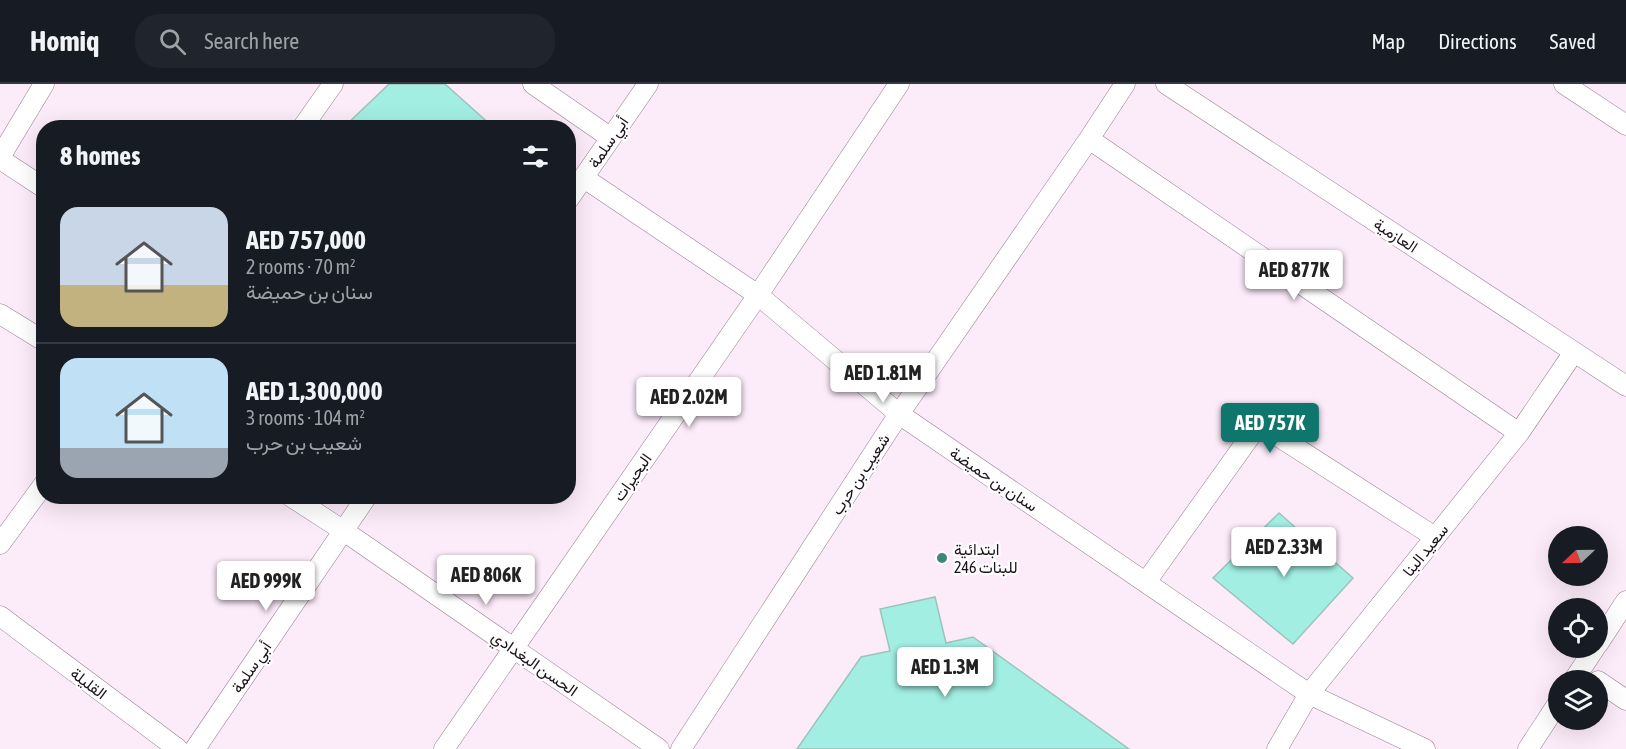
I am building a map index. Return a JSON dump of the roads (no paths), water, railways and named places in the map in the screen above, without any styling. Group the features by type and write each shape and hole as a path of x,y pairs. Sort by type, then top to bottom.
{"street":[{"path":"36,183 0,158 44,84"},
{"path":"308,120 333,84"},
{"path":"533,84 611,138"},
{"name":"أبي سلمة","path":"576,189 648,84"},
{"name":"البحيرات","path":"444,749 759,295 899,84"},
{"name":"شعيب بن حرب","path":"681,749 899,414 1125,84"},
{"name":"العازمية","path":"1166,84 1626,386"},
{"path":"1564,84 1626,125"},
{"path":"1089,139 1520,433"},
{"name":"سنان بن حميضة","path":"584,178 759,295 899,414 1309,694 1425,749"},
{"path":"0,314 36,336"},
{"name":"سعيد البنا","path":"1277,749 1309,694 1520,433 1574,352"},
{"path":"1146,582 1259,424 1435,537"},
{"path":"0,544 36,495"},
{"name":"الحسن البغدادي","path":"302,504 659,749"},
{"name":"أبي سلمة","path":"195,749 362,504"},
{"path":"1608,629 1626,601"},
{"name":"القليلة","path":"0,616 178,749"},
{"path":"1608,688 1626,700"},
{"path":"1528,749 1548,718"}],"place":[{"name":"ابتدائية 246 للبنات","path":"942,558"}]}
